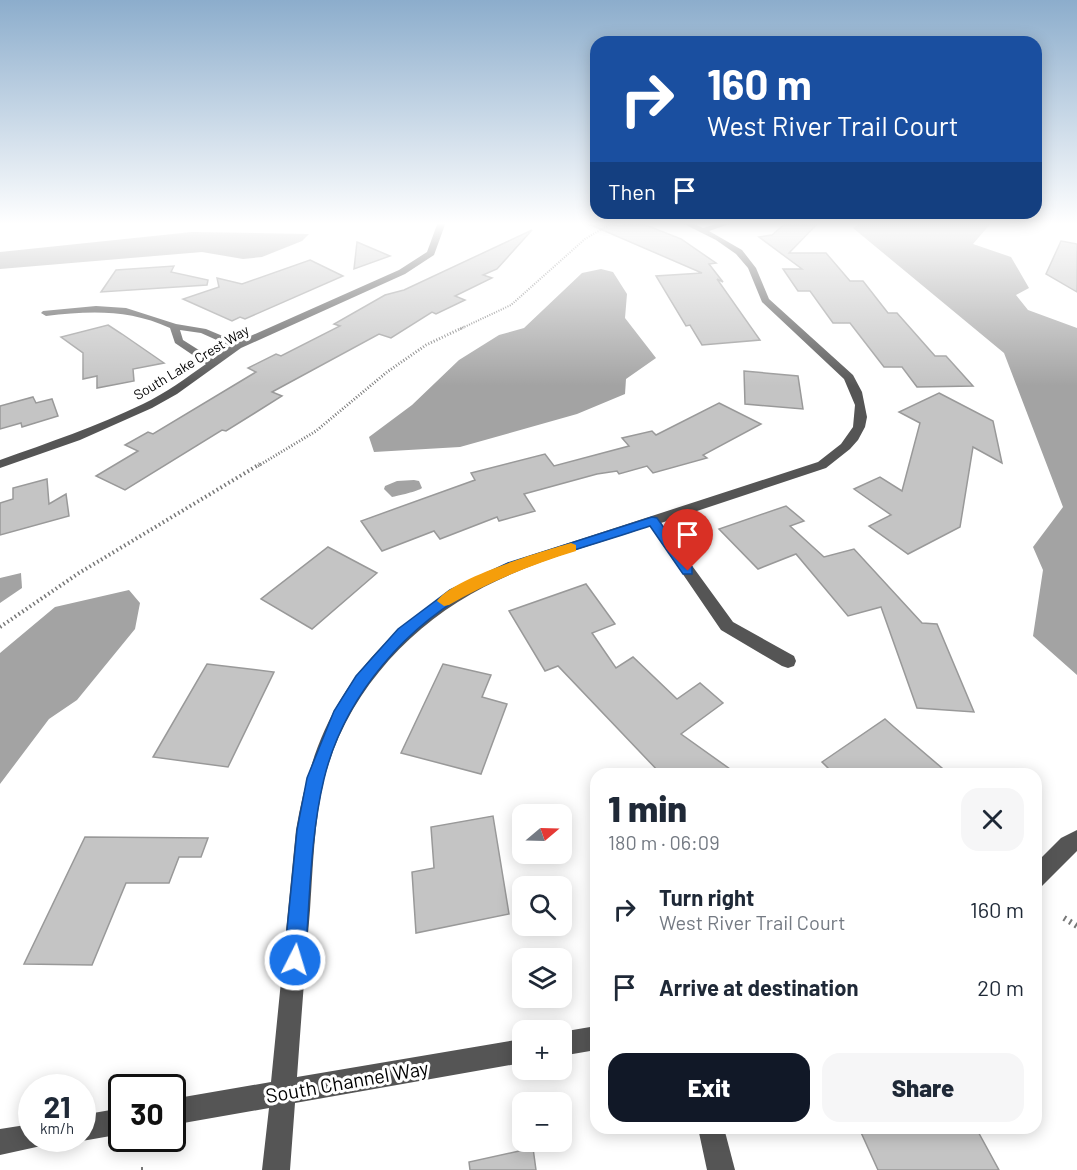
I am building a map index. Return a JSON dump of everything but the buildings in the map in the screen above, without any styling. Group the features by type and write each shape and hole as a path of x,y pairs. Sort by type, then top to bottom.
{"street":[{"name":"South Lake Crest Way","path":"0,464 56,445 137,411 173,392 237,346 392,277"},
{"path":"276,1170 306,830 316,778 338,720 362,681 403,633 455,594 512,567 822,465 852,442 861,426 863,408 859,393 849,377 765,300 755,277"},
{"path":"46,313 123,309 147,313 174,326 203,331 237,346"},
{"path":"174,326 179,341 212,363"},
{"path":"652,521 727,626 788,661"},
{"path":"1042,872 1068,845 1077,840"},
{"path":"572,1042 590,1039"},
{"name":"South Channel Way","path":"186,1110 512,1053"},
{"path":"713,1134 722,1170"},
{"path":"0,1142 18,1139"}],"path":[{"path":"0,627 80,573 306,437 387,372 426,345 511,305 543,277"},
{"path":"1064,918 1077,926"}],"shaded area":[{"path":"578,277 616,277 627,294 625,318 656,358 626,379 625,394 577,414 460,447 374,452 369,437 412,405 459,360 499,335 524,328"},
{"path":"912,277 1022,277 1029,288 1016,295 1028,310 1077,328 1077,675 1033,636 1043,570 1033,547 1063,507 1004,353"},
{"path":"397,481 419,481 422,488 392,497 384,489 385,486"},
{"path":"21,573 22,588 0,603 0,578"},
{"path":"129,590 140,603 135,629 77,700 49,719 0,784 0,653 55,607"}],"slow traffic":[{"path":"444,601 479,581 512,567 571,548"}],"route":[{"path":"295,960 306,830 316,778 326,746 342,711 362,681 383,653 403,633 425,614 479,581 512,567 652,521 688,571"}]}
